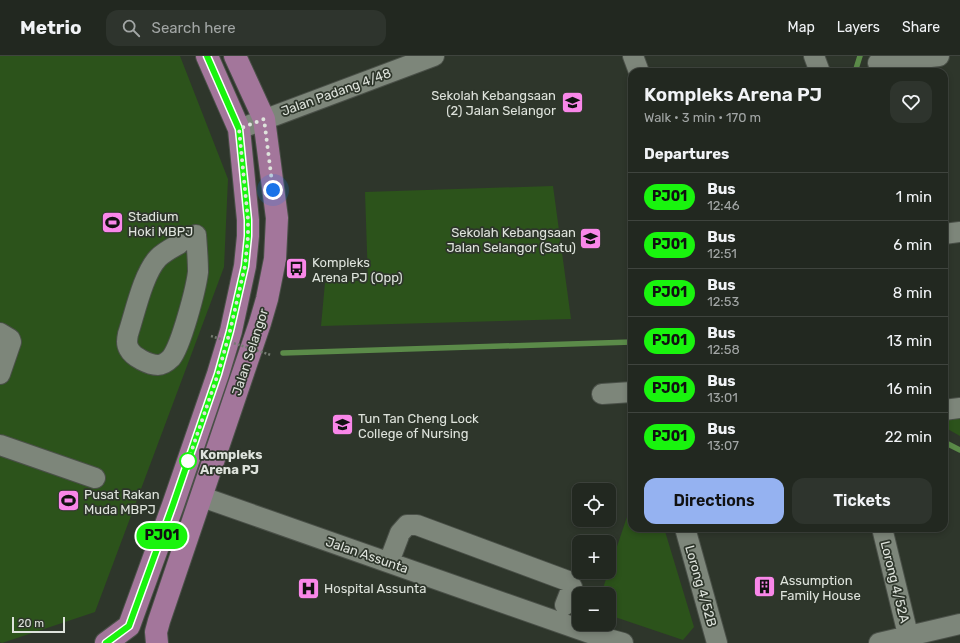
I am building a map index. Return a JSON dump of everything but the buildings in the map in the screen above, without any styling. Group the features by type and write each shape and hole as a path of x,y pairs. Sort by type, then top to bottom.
{"main road":[{"name":"Jalan Selangor","path":"106,643 129,626 218,374 239,294 248,236 248,220 239,129 207,56"},
{"name":"Jalan Selangor","path":"157,643 156,632 159,621 265,305 275,259 277,218 264,119 235,56"}],"street":[{"name":"Jalan Padang 4/48","path":"239,129 434,56"},
{"path":"633,56 638,68"},
{"path":"814,56 818,68"},
{"path":"878,63 939,56"},
{"path":"948,234 960,232"},
{"path":"187,240 198,259 197,280 188,316 177,348 169,360 158,365 151,364 133,355 129,350 127,340 128,334 145,281 158,258 187,240"},
{"path":"0,333 10,338 11,342 0,374"},
{"path":"602,394 628,392"},
{"path":"948,410 960,408"},
{"path":"2,450 95,478"},
{"name":"Jalan Assunta","path":"202,496 601,637 623,643"},
{"path":"389,562 400,532 407,525 417,525 568,581 572,587 564,605"},
{"name":"Lorong 4/52B","path":"686,532 717,643"},
{"name":"Lorong 4/52A","path":"883,532 909,640"},
{"path":"880,643 909,640 960,624"}],"path":[{"path":"211,336 271,355"}],"green space":[{"name":"Stadium Hoki MBPJ","path":"0,56 180,56 228,179 224,267 95,612 2,643 0,642"},
{"path":"553,186 571,319 321,326 325,283 368,280 365,192"},
{"path":"960,418 960,436 948,429 948,420"},
{"path":"628,514 628,532 665,532 694,627 683,640 616,617 616,587 603,587 606,579 616,579 616,549"}],"waterway":[{"path":"856,68 860,56"},
{"path":"283,353 628,342"},
{"path":"948,444 960,450"}],"bus line":[{"name":"PJ01","path":"106,643 129,626 218,374 230,331 245,266 248,220 239,129 207,56"}],"place":[{"name":"Sekolah Kebangsaan (2) Jalan Selangor","path":"572,102"},
{"name":"Stadium Hoki MBPJ","path":"113,223"},
{"name":"Sekolah Kebangsaan Jalan Selangor (Satu)","path":"591,239"},
{"name":"Kompleks Arena PJ (Opp)","path":"296,269"},
{"name":"Tun Tan Cheng Lock College of Nursing","path":"342,425"},
{"name":"Kompleks Arena PJ","path":"188,461"},
{"name":"Pusat Rakan Muda MBPJ","path":"68,501"},
{"name":"Assumption Family House","path":"764,587"},
{"name":"Hospital Assunta","path":"308,588"}],"route":[{"path":"188,461 218,374 230,331 245,266 248,220 239,129 264,119 273,190"}]}
